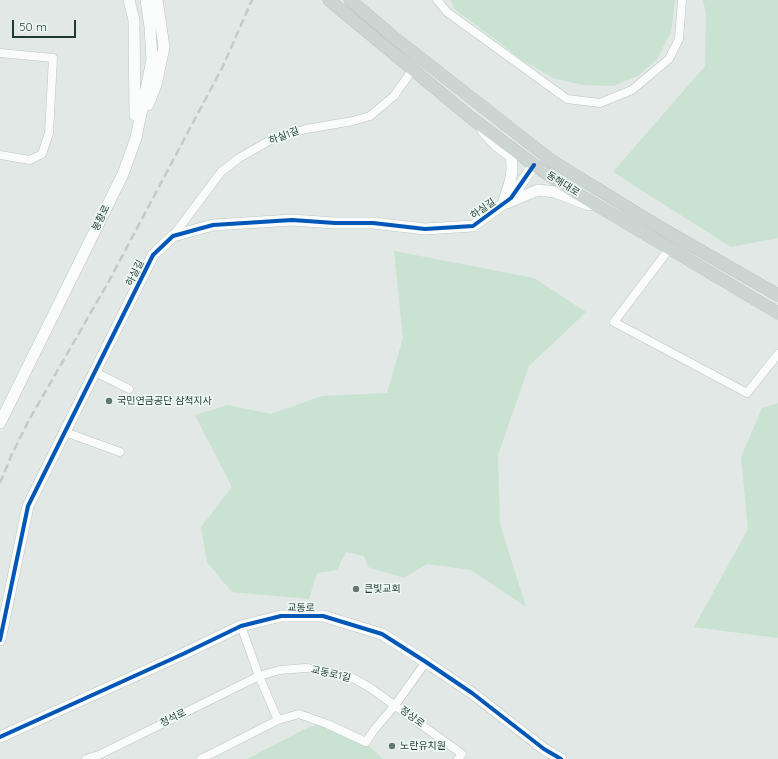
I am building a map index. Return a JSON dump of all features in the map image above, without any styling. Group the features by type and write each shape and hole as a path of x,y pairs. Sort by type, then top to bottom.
{"main road":[{"name":"동해대로","path":"329,0 470,117 534,165 573,191 778,313"},
{"name":"동해대로","path":"350,0 397,40 541,154 661,228 778,296"},
{"path":"534,165 541,154"}],"street":[{"path":"129,0 134,20 136,138"},
{"name":"봉황로","path":"0,423 123,174 136,138 152,60 150,27 146,0"},
{"path":"136,138 156,85 164,46 157,0"},
{"path":"437,0 447,12 567,99 600,103 632,90 669,59 679,38 682,0"},
{"path":"0,52 53,58 50,133 42,154 30,160 0,155"},
{"name":"하실1길","path":"172,236 221,172 238,158 274,138 306,128 352,121 370,116 394,96 413,69"},
{"path":"470,117 496,145 511,156 513,168 511,182 503,204"},
{"name":"하실길","path":"0,640 28,506 153,256 172,236 213,225 292,220 335,223 374,223 424,229 473,226 511,198 534,165"},
{"path":"503,204 538,190 555,192 585,203 609,218 630,224"},
{"path":"670,248 614,322 747,392 778,354"},
{"path":"95,372 129,388"},
{"path":"65,432 120,452"},
{"name":"교동로","path":"0,737 241,626 281,616 323,616 382,634 472,693 547,755 561,759"},
{"path":"241,626 259,676 278,720"},
{"path":"201,759 278,720 299,714 327,724 366,742 426,662"},
{"name":"교동로1길","path":"259,676 280,670 305,668 324,670 351,677 369,687 395,705"},
{"name":"청석로","path":"86,759 100,757 259,676"},
{"name":"정상로","path":"395,705 462,754 458,759"}],"green space":[{"path":"450,0 675,1 671,32 657,59 639,75 614,86 583,85 553,78 521,59 456,10"},
{"path":"703,0 778,0 778,238 731,247 613,172 705,66 706,14"},
{"path":"394,251 534,278 586,312 529,366 498,455 500,524 526,607 471,570 427,564 404,578 368,567 364,556 346,552 337,570 317,573 309,599 232,592 207,562 201,527 232,487 195,415 228,405 271,414 322,396 387,393 403,338"},
{"path":"778,403 778,638 694,627 748,529 741,457 762,408"},
{"path":"319,724 361,738 383,759 247,759 307,728"}],"railway":[{"path":"0,483 12,454 29,420 109,281 223,66 252,0"}],"cycle path":[{"path":"0,640 28,506 153,255 173,236 213,225 292,220 335,223 373,223 425,229 473,226 511,198 534,165"},
{"path":"0,737 241,626 281,616 323,616 382,634 472,693 544,749 561,759"}],"place":[{"name":"국민연금공단 삼척지사","path":"109,401"},
{"name":"큰빛교회","path":"356,589"},
{"name":"노란유치원","path":"392,746"}]}
